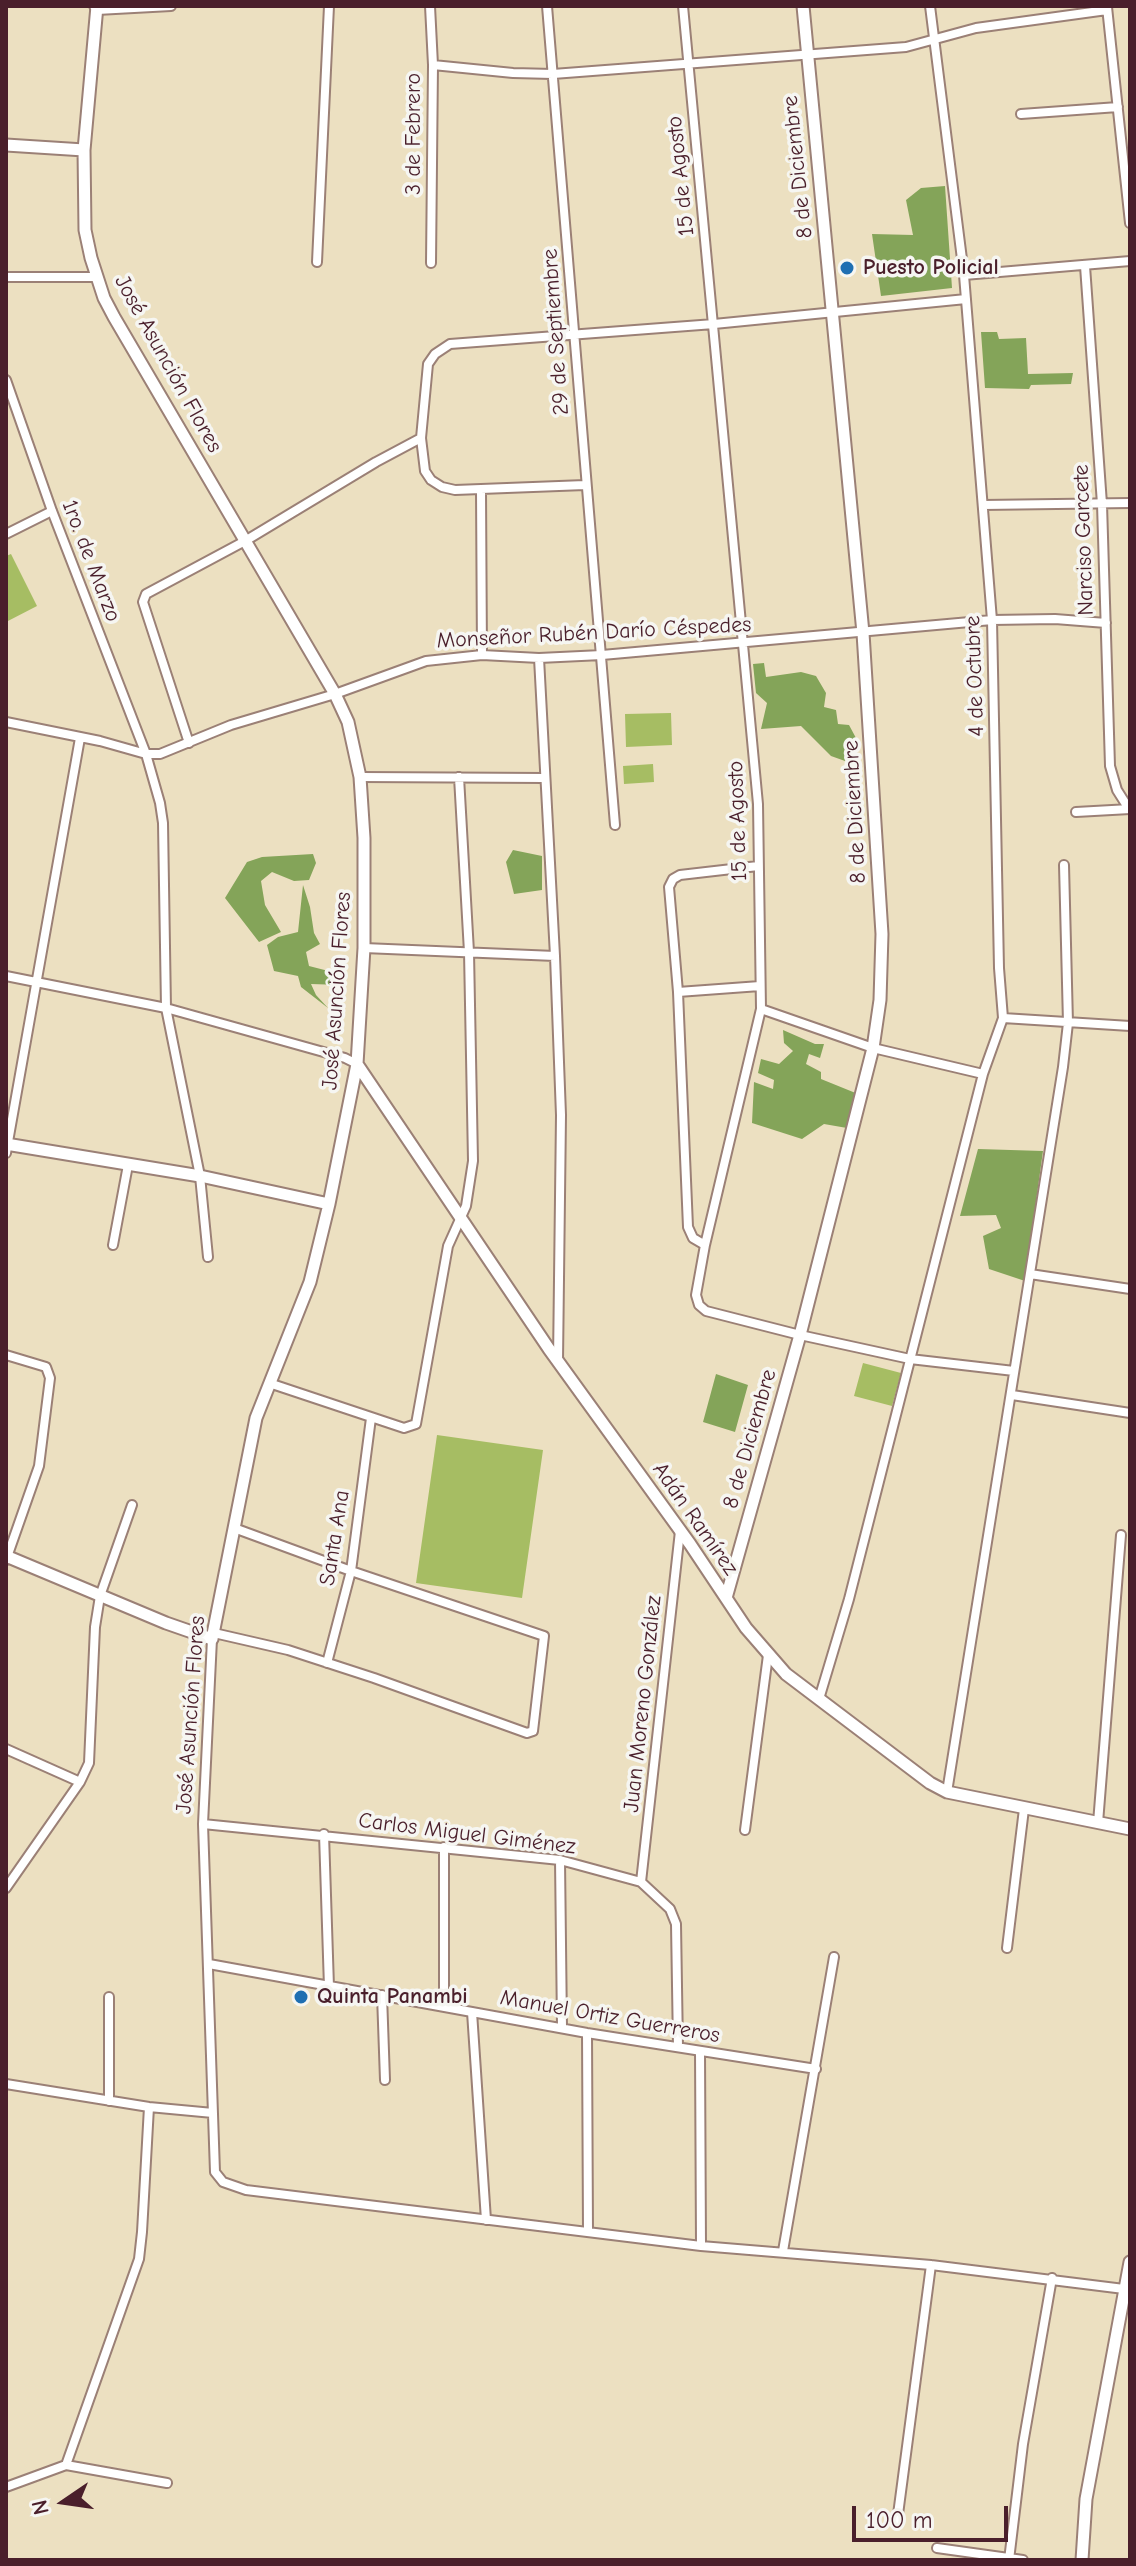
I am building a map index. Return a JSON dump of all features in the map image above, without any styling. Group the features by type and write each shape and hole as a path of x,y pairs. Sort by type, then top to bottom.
{"street":[{"path":"96,7 171,6"},
{"path":"317,262 329,6"},
{"name":"3 de Febrero","path":"430,6 433,65 431,263"},
{"name":"29 de Septiembre","path":"547,6 615,825"},
{"name":"15 de Agosto","path":"683,6 758,804 761,1009 696,1295 699,1305 706,1311 800,1335 910,1359 1014,1371"},
{"name":"8 de Diciembre","path":"726,1598 800,1335 873,1048 880,1000 882,934 863,633 803,6"},
{"name":"4 de Octubre","path":"819,1699 849,1599 983,1074 1003,1018 999,968 992,620 964,275 930,6"},
{"name":"José Asunción Flores","path":"96,7 84,150 85,230 97,277 114,317 335,694 348,722 360,777 364,838 364,948 357,1064 310,1282 256,1418 213,1636 203,1824 215,2172 223,2182 246,2190 486,2220"},
{"path":"433,65 553,74 906,47 976,28 1107,8 1130,223"},
{"path":"1021,114 1118,107"},
{"path":"6,145 84,150"},
{"path":"964,275 1130,261"},
{"name":"Narciso Garcete","path":"1085,266 1102,504 1110,766 1117,790 1130,809"},
{"path":"6,277 97,277"},
{"path":"585,485 481,491 455,490 431,480 425,471 421,438 428,364 435,354 450,344 714,324 966,299"},
{"name":"1ro. de Marzo","path":"6,380 10,402 146,754 163,823 166,1008 200,1176 208,1257"},
{"path":"189,743 143,598 421,438"},
{"path":"481,491 482,655"},
{"path":"983,505 1130,503"},
{"path":"6,534 52,511"},
{"name":"Monseñor Rubén Darío Céspedes","path":"6,722 146,754 160,754 231,725 335,694 418,663 482,655 539,658 602,655 992,620 1055,619 1106,623"},
{"path":"539,658 561,1115 558,1362"},
{"path":"80,738 6,1147 200,1176 329,1204"},
{"path":"360,777 545,778"},
{"path":"269,1383 404,1428 416,1424 448,1246 461,1221 473,1161 469,952 459,777"},
{"path":"1076,812 1130,809"},
{"path":"947,1792 1063,1067 1068,1023 1064,865"},
{"path":"705,1245 693,1238 688,1227 678,992 669,887 673,879 680,875 758,866"},
{"path":"364,948 555,956"},
{"path":"6,976 166,1008 357,1064"},
{"path":"678,992 760,986"},
{"path":"761,1009 873,1048 983,1074"},
{"path":"1003,1018 1130,1026"},
{"name":"Adán Ramírez","path":"357,1064 558,1362 726,1598 786,1674 930,1783 947,1792 1130,1829"},
{"path":"113,1245 128,1165"},
{"path":"1030,1274 1130,1289"},
{"path":"6,1355 46,1367 50,1378 39,1466 6,1557 100,1596 213,1636 288,1650 527,1733 533,1731 544,1636 234,1528"},
{"path":"1012,1395 1130,1413"},
{"name":"Santa Ana","path":"327,1663 351,1571 371,1418"},
{"path":"6,1888 80,1782 89,1763 95,1627 100,1596 132,1505"},
{"name":"Juan Moreno González","path":"641,1882 680,1530"},
{"path":"1098,1823 1121,1535"},
{"path":"745,1830 768,1655"},
{"path":"6,1749 80,1782"},
{"path":"1007,1948 1024,1809"},
{"name":"Carlos Miguel Giménez","path":"203,1824 560,1860 641,1882 670,1909 676,1924 678,2047"},
{"path":"324,1834 329,1987"},
{"path":"444,1847 444,2005"},
{"path":"560,1860 562,2027"},
{"path":"783,2251 834,1957"},
{"name":"Manuel Ortiz Guerreros","path":"209,1964 587,2033 816,2069"},
{"path":"382,1995 385,2080"},
{"path":"109,1997 109,2101"},
{"path":"472,2012 486,2220 701,2246 1127,2283"},
{"path":"587,2033 588,2232"},
{"path":"700,2051 701,2246"},
{"path":"6,2084 149,2107 213,2113"},
{"path":"66,2465 139,2259 149,2107"},
{"path":"1082,2560 1086,2499 1130,2262"},
{"path":"897,2522 931,2265"},
{"path":"1009,2559 1023,2444 1052,2278"},
{"path":"6,2487 66,2465 167,2483"},
{"path":"937,2548 1023,2560"}],"green space":[{"path":"945,186 952,288 881,296 872,234 913,235 906,200 921,188"},
{"path":"981,332 997,332 999,339 1026,338 1028,374 1073,373 1071,384 1031,385 1029,389 985,388"},
{"path":"11,554 37,606 6,622 6,556"},
{"path":"764,663 766,677 801,672 816,676 826,693 824,707 836,710 838,724 849,725 856,738 845,761 831,756 801,726 761,729 767,703 756,693 753,664"},
{"path":"671,713 672,745 626,747 625,714"},
{"path":"653,764 654,782 624,784 623,766"},
{"path":"513,850 542,856 542,890 514,894 506,862"},
{"path":"313,854 316,863 309,880 294,881 272,872 261,881 265,905 281,932 259,942 225,898 247,862 262,857"},
{"path":"303,885 314,933 320,944 306,952 309,966 344,975 342,985 311,984 328,1008 301,987 298,976 274,971 267,945 278,937 298,932"},
{"path":"783,1030 815,1044 824,1044 820,1058 809,1054 806,1064 821,1072 821,1079 858,1094 847,1128 824,1124 802,1139 752,1123 754,1082 773,1089 774,1080 758,1073 761,1059 779,1064 793,1051 784,1043"},
{"path":"978,1149 1043,1151 1025,1281 989,1269 983,1236 1001,1228 996,1215 960,1216"},
{"path":"863,1363 901,1373 892,1406 854,1396"},
{"path":"716,1374 748,1385 735,1432 703,1422"},
{"path":"437,1435 543,1450 522,1598 416,1583"}],"place":[{"name":"Puesto Policial","path":"847,268"},
{"name":"Quinta Panambi","path":"301,1997"}]}
